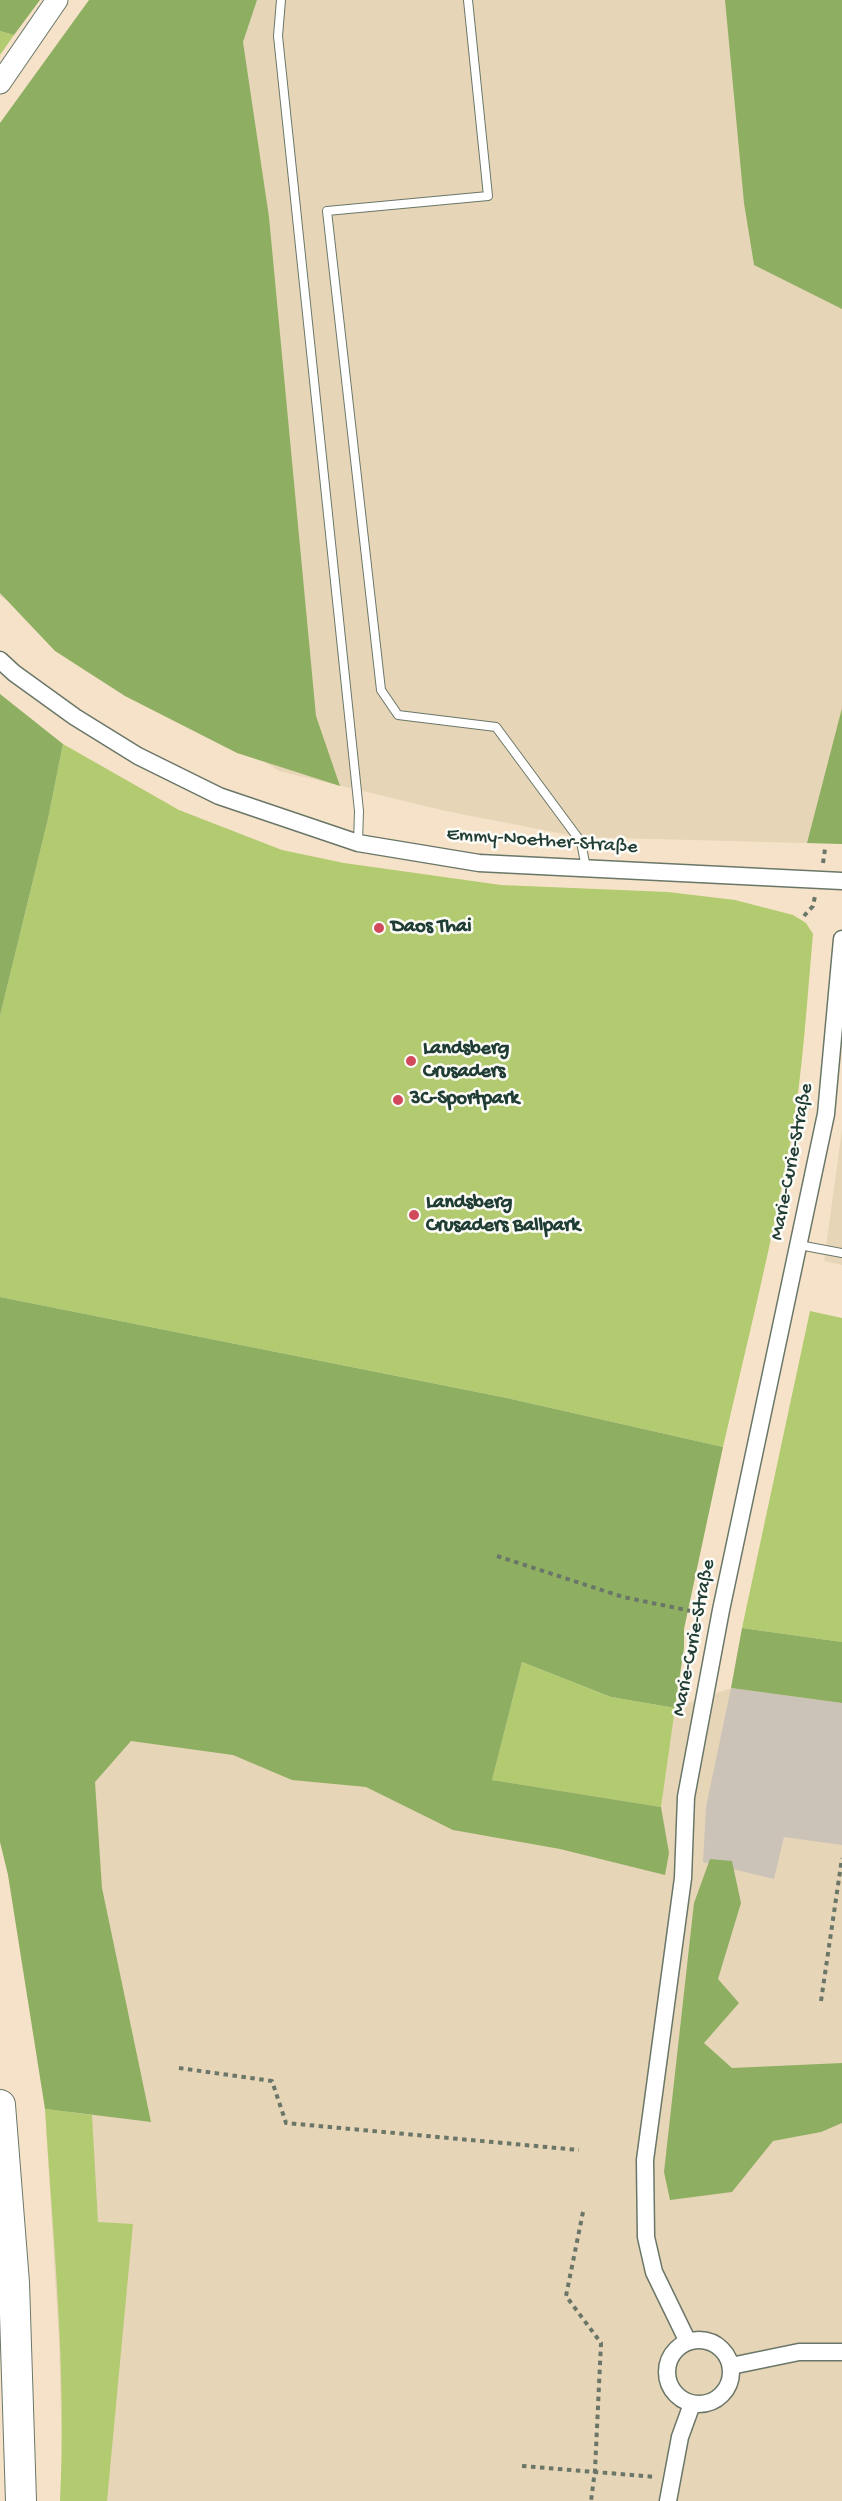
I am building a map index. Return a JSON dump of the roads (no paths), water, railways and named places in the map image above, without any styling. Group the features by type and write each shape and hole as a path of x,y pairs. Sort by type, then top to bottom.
{"highway":[{"path":"0,2105 14,2283 21,2440 21,2501"}],"street":[{"path":"0,83 57,0"},
{"name":"Emmy-Noether-Straße","path":"0,660 14,673 75,717 138,756 219,796 358,843 479,863 842,881"},
{"name":"Marie-Curie-Straße","path":"688,2342 654,2272 646,2237 645,2160 683,1878 687,1797 721,1610 826,1114 838,1029 842,939"},
{"path":"706,2341 715,2344 722,2350 730,2366 731,2377 722,2395 703,2404 693,2403 675,2393 667,2375 672,2355 688,2342 706,2341"},
{"path":"730,2366 799,2352 842,2352"},
{"path":"668,2501 680,2437 693,2403"}],"lane":[{"path":"281,0 278,36 359,811 358,843"},
{"path":"468,0 488,196 327,211 381,690 398,715 496,727 581,842 586,868"},
{"path":"799,1245 842,1253"}],"place":[{"name":"Daos Thai","path":"379,928"},
{"name":"Landsberg Crusaders","path":"411,1061"},
{"name":"3C-Sportpark","path":"398,1100"},
{"name":"Landsberg Crusaders Ballpark","path":"414,1215"}]}
